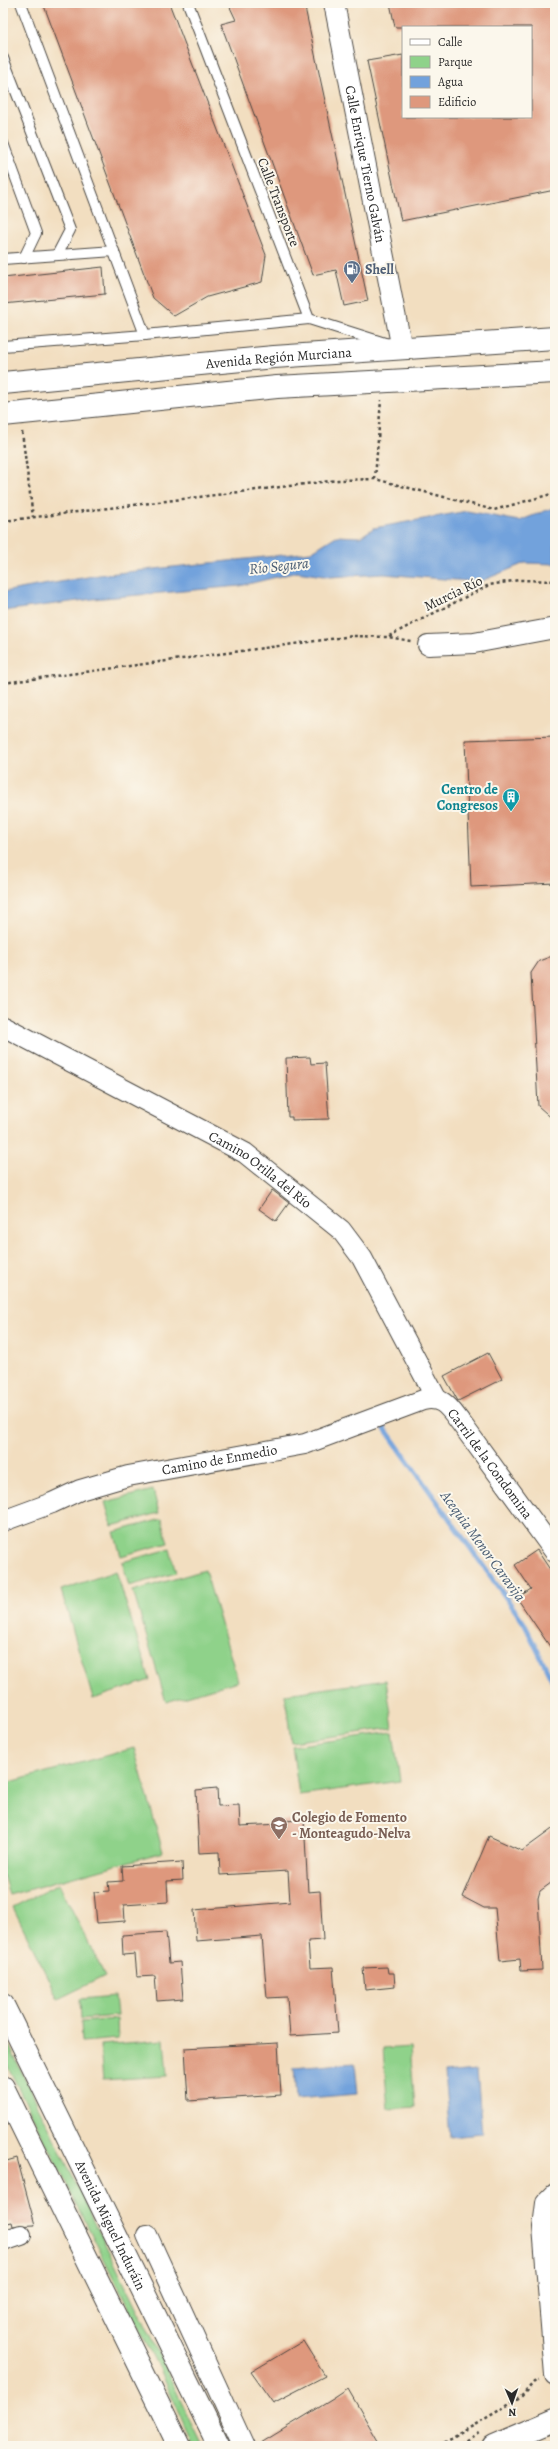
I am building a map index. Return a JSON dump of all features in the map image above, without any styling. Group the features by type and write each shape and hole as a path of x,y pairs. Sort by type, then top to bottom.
{"main road":[{"name":"Avenida Región Murciana","path":"3,383 152,368 555,338"},
{"name":"Avenida Región Murciana","path":"11,414 198,394 382,380 555,372"},
{"name":"Avenida Miguel Induráin","path":"3,2005 219,2446"},
{"path":"3,2087 179,2446"},
{"path":"494,2446 555,2420"}],"street":[{"name":"Calle Enrique Tierno Galván","path":"334,3 402,349"},
{"path":"428,645 474,643 555,628"},
{"name":"Camino Orilla del Río","path":"3,1026 245,1153 341,1230 352,1241 362,1258 436,1398"},
{"name":"Camino de Enmedio","path":"3,1520 24,1514 104,1482 154,1470 305,1444 423,1400 436,1398"},
{"name":"Carril de la Condomina","path":"436,1398 445,1403 461,1423 555,1552"},
{"path":"548,2378 543,2227 546,2203 555,2194"},
{"path":"147,2234 244,2446"}],"lane":[{"path":"21,3 145,335"},
{"name":"Calle Transporte","path":"188,3 309,319"},
{"path":"3,58 70,230 58,255"},
{"path":"3,143 36,233 24,258"},
{"path":"3,259 114,251"},
{"path":"3,346 145,335 309,319 402,349"}],"path":[{"path":"375,479 382,380"},
{"path":"11,414 33,517"},
{"path":"3,521 338,480 375,479 494,510 555,493"},
{"name":"Murcia Río","path":"388,637 489,585 519,580 555,581"},
{"path":"3,682 353,636 388,637 428,645"},
{"path":"439,2446 520,2398 534,2382 548,2378"}],"green space":[{"path":"153,1490 159,1513 112,1526 105,1502"},
{"path":"162,1519 168,1543 121,1556 114,1532"},
{"path":"170,1549 176,1573 129,1586 122,1562"},
{"path":"205,1570 238,1681 166,1702 133,1591"},
{"path":"116,1571 150,1680 93,1699 61,1590"},
{"path":"386,1680 393,1728 291,1742 285,1694"},
{"path":"393,1732 400,1781 299,1795 292,1746"},
{"path":"134,1748 163,1852 9,1895 3,1875 3,1784"},
{"path":"59,1884 105,1976 58,1999 13,1907"},
{"path":"115,1996 117,2016 81,2019 80,1999"},
{"path":"117,2019 118,2039 82,2042 81,2022"},
{"path":"3,2033 203,2446 193,2446 159,2369 3,2057"},
{"path":"164,2040 167,2076 103,2080 100,2045"},
{"path":"410,2047 415,2107 388,2109 383,2049"}],"water":[{"name":"Río Segura","path":"555,507 555,564 525,563 479,582 384,574 330,577 297,572 240,586 93,599 3,611 3,592 99,575 311,552 336,536 360,537 374,528 467,511 519,521"},
{"path":"355,2063 358,2094 296,2099 294,2068"},
{"path":"477,2070 482,2134 450,2137 444,2073"}],"building":[{"path":"43,3 169,3 266,255 262,282 207,297 174,316 153,298"},
{"path":"228,3 304,3 368,301 344,306 336,270 313,275 221,24 236,20"},
{"path":"390,3 555,3 555,190 401,221 367,61 402,55 402,118 532,118 532,26 395,27"},
{"path":"103,267 105,294 3,304 3,278"},
{"name":"Centro de Congresos","path":"555,737 555,883 471,887 465,740"},
{"path":"555,955 555,1121 538,1106 531,973 539,961"},
{"path":"310,1057 311,1064 325,1063 329,1119 292,1120 292,1117 288,1117 286,1058"},
{"path":"272,1190 289,1203 276,1221 259,1209"},
{"path":"488,1353 502,1379 458,1401 444,1376"},
{"path":"537,1550 555,1577 555,1654 517,1598 531,1589 515,1565"},
{"path":"217,1788 218,1806 239,1805 240,1826 282,1824 282,1821 304,1820 308,1892 320,1891 323,1940 308,1941 310,1968 333,1967 338,2033 290,2036 287,1997 267,1998 262,1936 196,1941 194,1910 290,1902 288,1871 220,1875 219,1852 199,1853 196,1790"},
{"path":"555,1827 555,1880 540,1891 538,1898 542,1970 521,1971 520,1959 500,1961 495,1908 484,1908 463,1897 489,1836 522,1851"},
{"path":"182,1862 183,1880 167,1881 168,1902 124,1905 125,1921 97,1923 94,1892 109,1891 108,1882 123,1881 122,1866"},
{"path":"166,1932 169,1963 180,1962 183,1999 157,2001 155,1976 137,1977 135,1954 123,1955 122,1935"},
{"path":"387,1967 388,1973 394,1973 395,1987 365,1990 363,1968"},
{"path":"278,2043 281,2095 188,2101 185,2048"},
{"path":"17,2158 35,2225 13,2226 12,2222 3,2224 3,2162"},
{"path":"303,2341 325,2376 273,2403 251,2372"},
{"path":"348,2389 381,2446 256,2446 333,2399"}],"waterway":[{"name":"Acequia Menor Caravija","path":"383,1426 524,1623 555,1686"}],"place":[{"name":"Shell","path":"352,284"},
{"name":"Centro de Congresos","path":"511,812"},
{"name":"Colegio de Fomento - Monteagudo-Nelva","path":"279,1840"}]}
